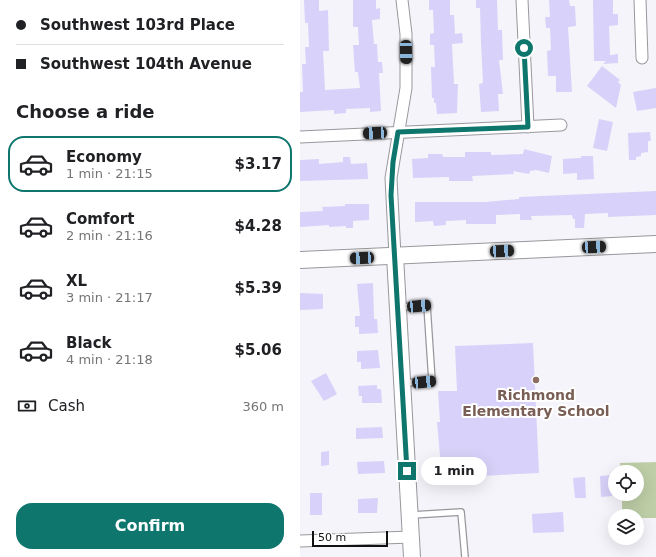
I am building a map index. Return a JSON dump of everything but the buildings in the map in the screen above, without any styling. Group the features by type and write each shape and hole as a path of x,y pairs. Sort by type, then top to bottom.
{"street":[{"path":"402,0 406,34 406,88 404,110 398,132 393,162 391,195 412,557"},
{"path":"522,0 528,127"},
{"path":"640,0 642,58"},
{"path":"300,137 561,125"},
{"path":"300,260 656,244"},
{"path":"300,541 411,537"}],"lane":[{"path":"398,308 427,305 432,381 402,383"},
{"path":"410,515 461,512 465,557"}],"green space":[{"path":"656,462 656,518 644,518 644,509 622,509 622,501 644,501 644,465 620,465 620,463"}],"place":[{"name":"Richmond Elementary School","path":"536,380"}],"route":[{"path":"407,471 391,195 391,178 398,132 528,127 524,48"}]}
